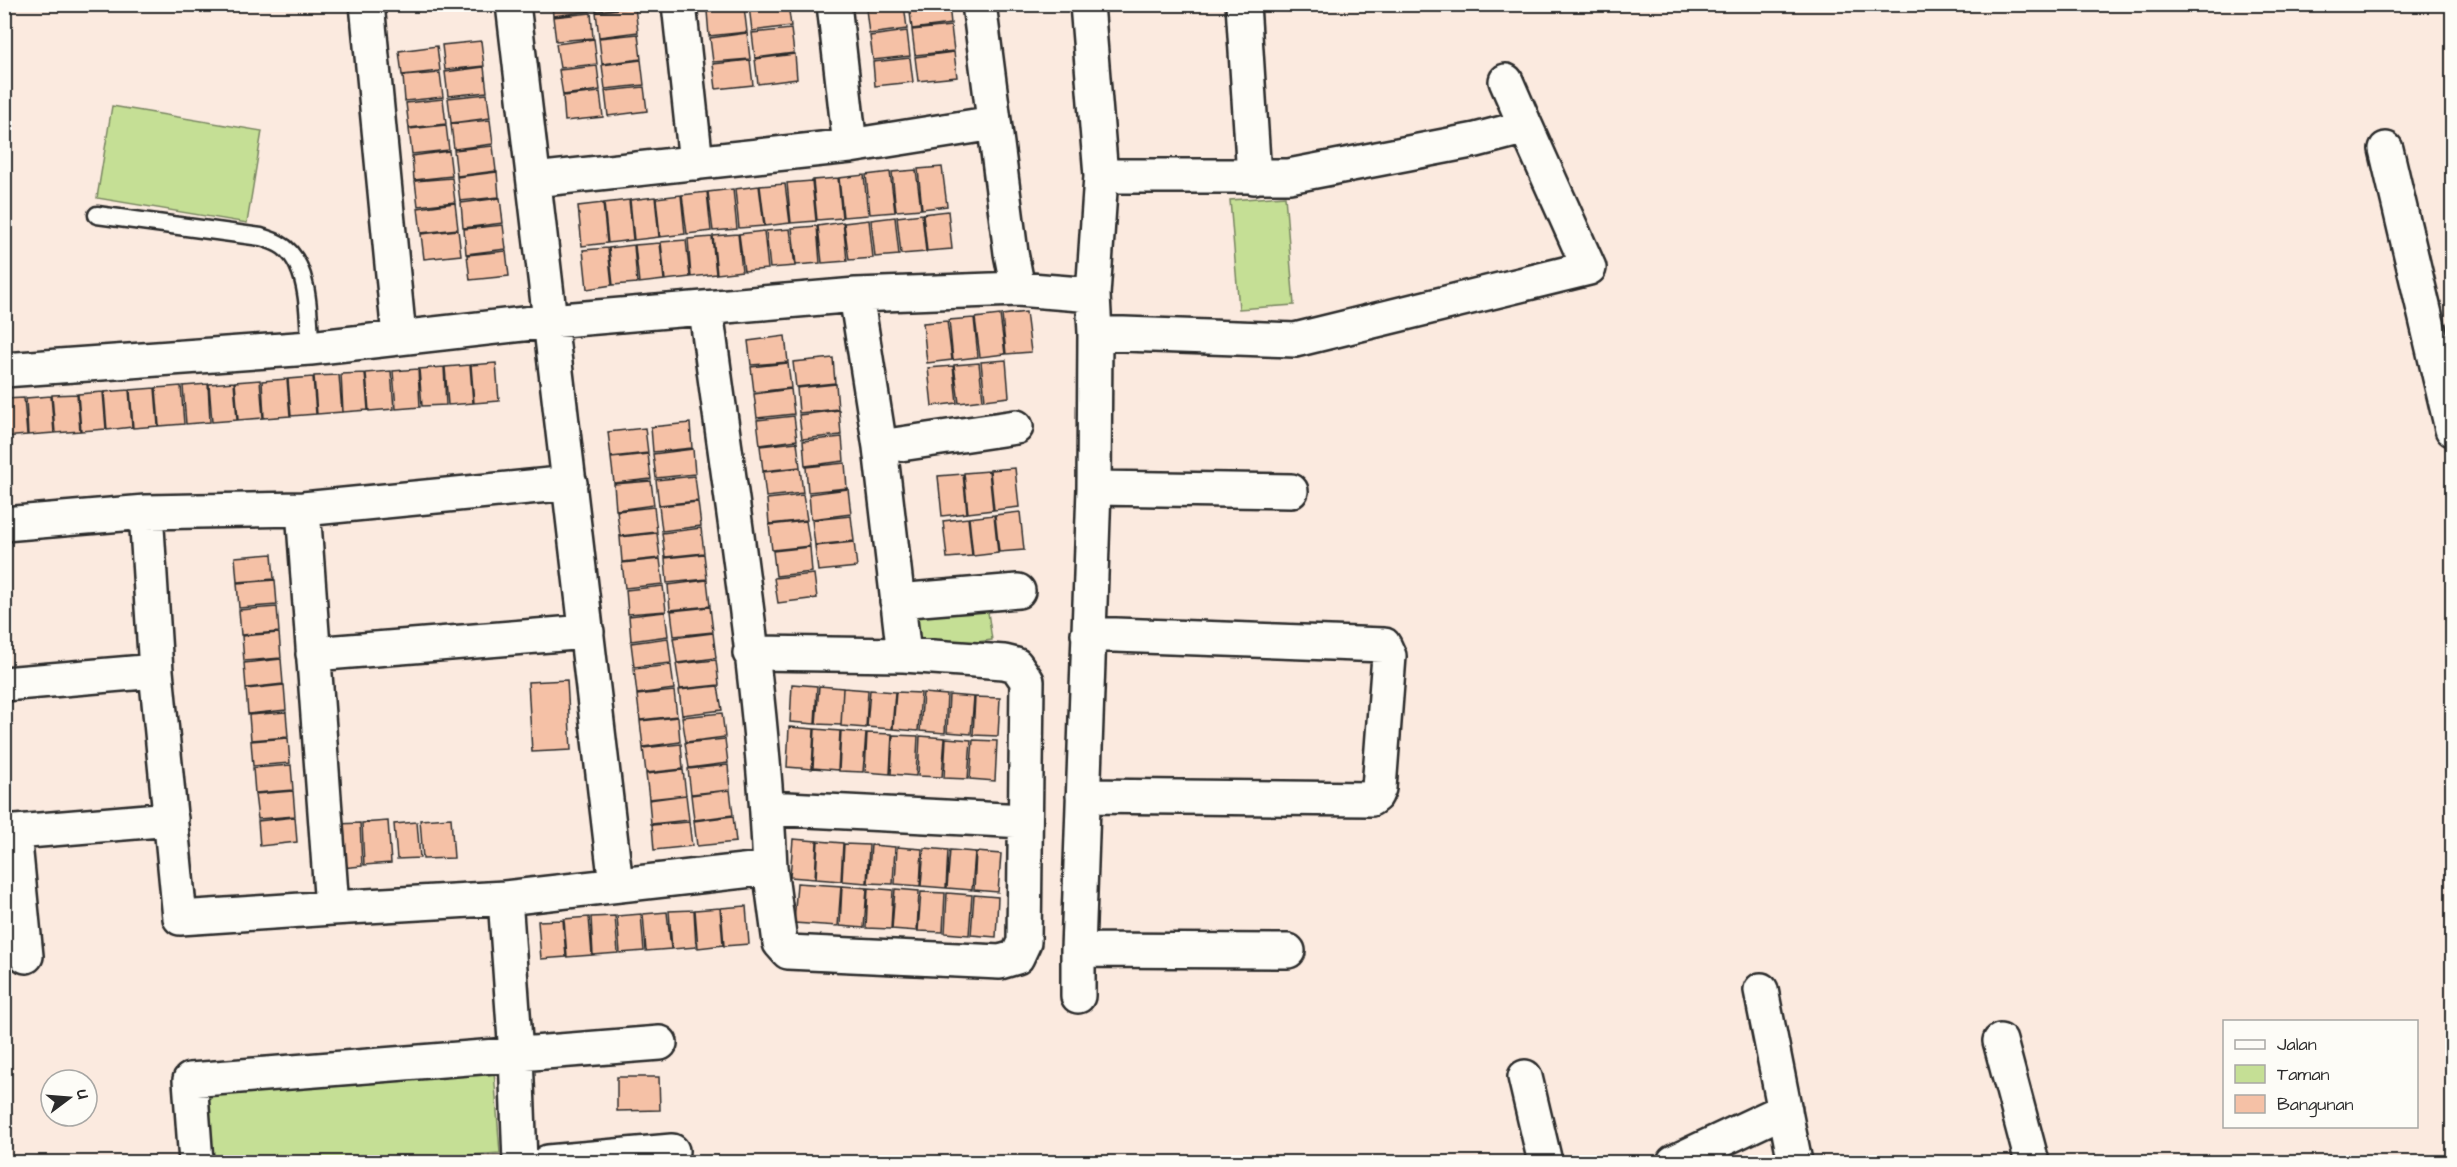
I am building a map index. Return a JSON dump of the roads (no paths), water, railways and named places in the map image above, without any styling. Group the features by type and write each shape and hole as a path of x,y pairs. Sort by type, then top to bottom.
{"street":[{"path":"367,4 399,337"},
{"path":"513,4 616,885"},
{"path":"679,4 696,163"},
{"path":"834,4 850,146"},
{"path":"980,4 1011,253 1018,289"},
{"path":"1078,996 1094,488 1095,333 1093,295 1101,176 1087,4"},
{"path":"1243,4 1254,177"},
{"path":"1095,333 1295,340 1589,268 1506,81"},
{"path":"534,180 850,146 994,123"},
{"path":"1101,176 1289,176 1476,140 1526,127"},
{"path":"2386,149 2452,429"},
{"path":"4,370 310,348 550,321 856,295 1018,289 1093,295"},
{"path":"856,295 880,447 904,655"},
{"path":"706,309 750,653 767,808 770,868 780,943 788,952 1000,962 1017,957 1024,942 1027,681 1016,665 1004,662 904,655 750,653"},
{"path":"880,447 1016,427"},
{"path":"4,524 146,512 303,508 570,483"},
{"path":"1094,488 1291,491"},
{"path":"303,508 332,908"},
{"path":"146,512 156,671 180,918 505,898 770,868"},
{"path":"897,600 1018,591"},
{"path":"313,654 586,632"},
{"path":"1083,796 1371,799 1379,788 1389,656 1384,645 1088,634"},
{"path":"4,684 156,671"},
{"path":"767,808 1025,821"},
{"path":"26,956 9,833 171,819"},
{"path":"505,898 516,1055 520,1162"},
{"path":"1078,950 1288,951"},
{"path":"1761,990 1795,1162"},
{"path":"2000,1041 2031,1162"},
{"path":"196,1162 190,1080 660,1043"},
{"path":"1525,1077 1545,1162"},
{"path":"1674,1162 1785,1110"},
{"path":"548,1162 672,1151"}],"lane":[{"path":"97,215 261,237 281,244 297,262 307,296 310,348"}]}
